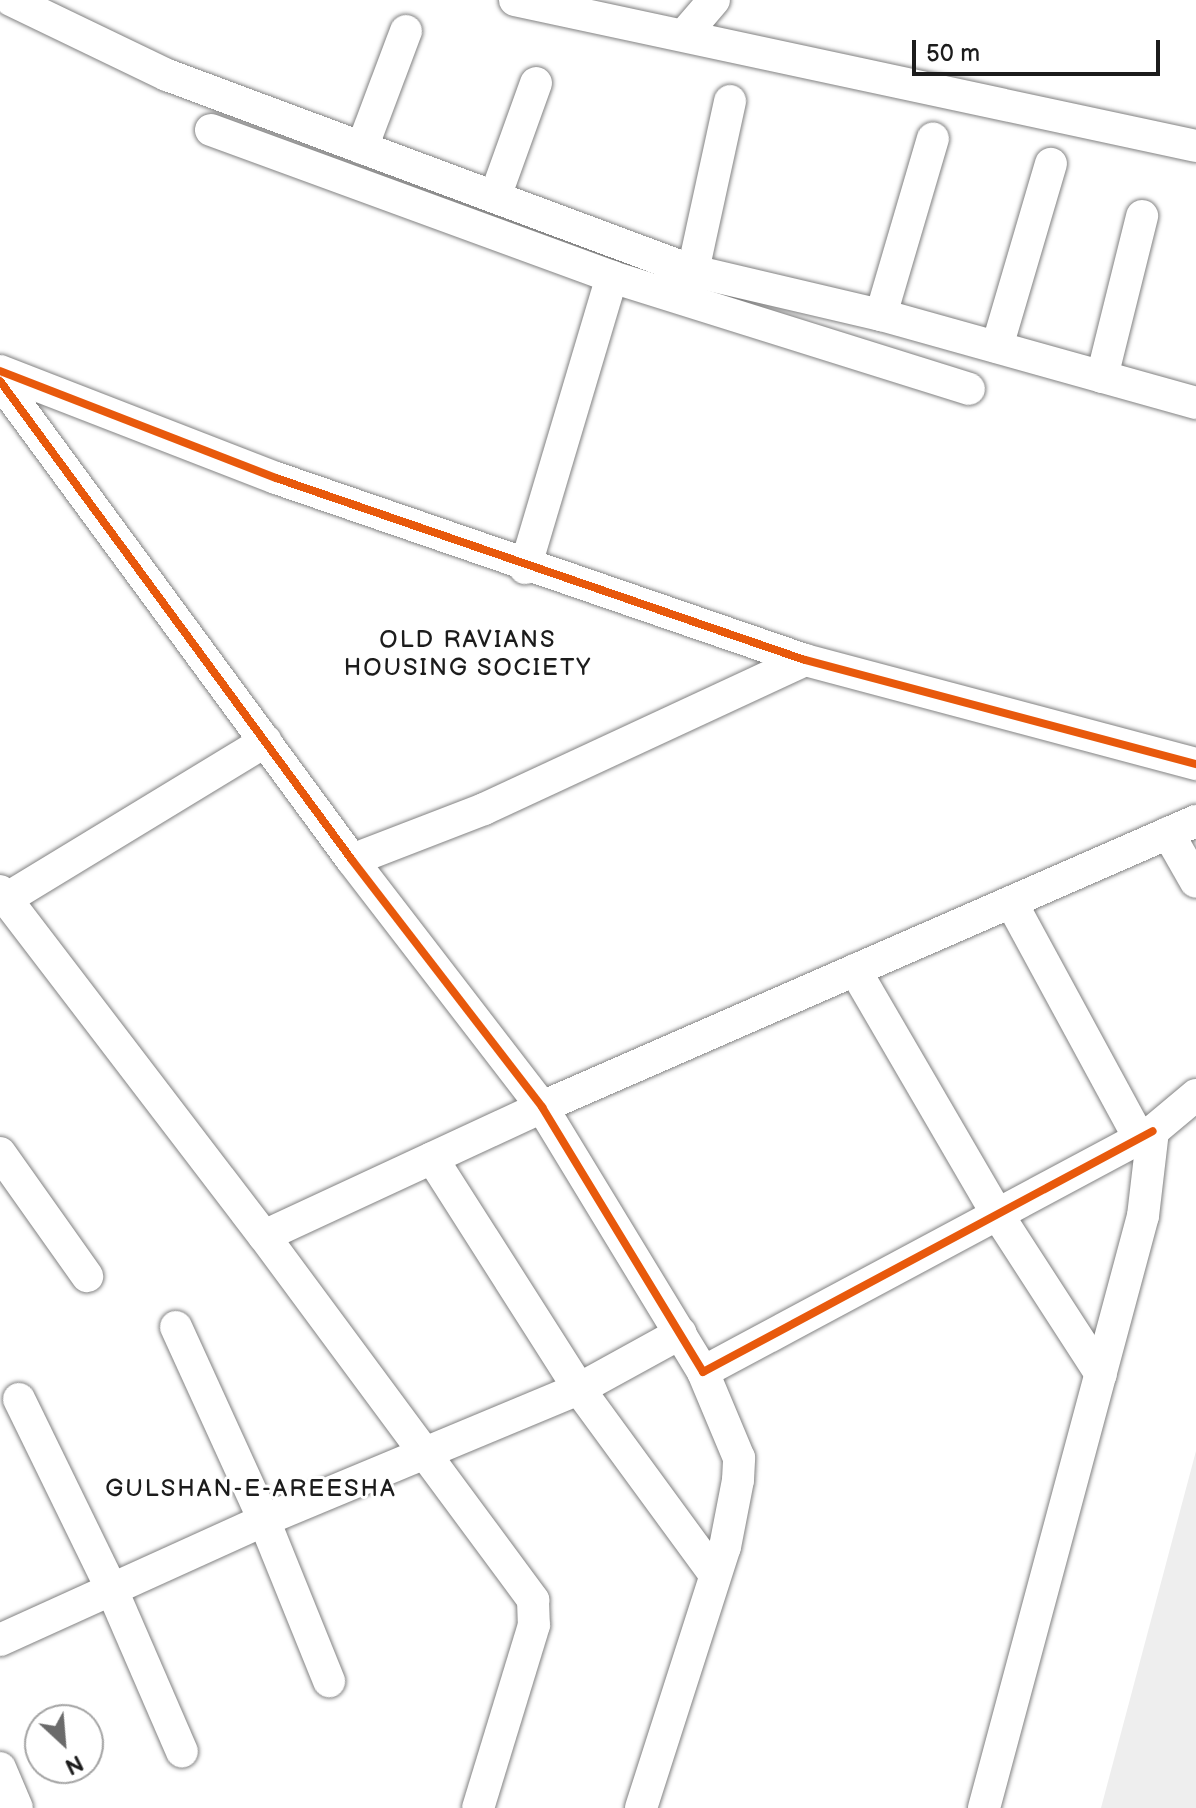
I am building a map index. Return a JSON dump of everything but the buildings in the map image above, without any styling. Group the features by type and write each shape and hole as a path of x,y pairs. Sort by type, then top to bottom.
{"street":[{"path":"11,0 167,75 693,271 881,315 1196,403"},
{"path":"515,0 1196,146"},
{"path":"684,35 714,0"},
{"path":"362,148 406,31"},
{"path":"495,197 536,83"},
{"path":"693,271 730,101"},
{"path":"211,130 612,277 969,389"},
{"path":"881,315 933,138"},
{"path":"997,347 1051,164"},
{"path":"1102,377 1142,216"},
{"path":"525,568 612,277"},
{"path":"0,371 525,568 805,660 1196,764"},
{"path":"0,381 352,860 542,1107 703,1372 739,1458 715,1575 641,1808"},
{"path":"352,860 484,809 805,660"},
{"path":"266,741 3,895 264,1236 533,1600 534,1625 478,1808"},
{"path":"264,1236 542,1107 1182,827 1196,882"},
{"path":"984,1808 1143,1216 1146,1134 1011,902"},
{"path":"855,970 996,1212 1101,1374"},
{"path":"703,1372 1146,1134 1196,1095"},
{"path":"0,1153 87,1276"},
{"path":"432,1158 579,1389 715,1575"},
{"path":"176,1327 264,1520 329,1681"},
{"path":"0,1640 264,1520 579,1389 681,1333"},
{"path":"19,1399 112,1590 182,1752"},
{"path":"0,1768 17,1808"}],"shaded area":[{"path":"1196,1451 1196,1808 1101,1808"}],"cycle path":[{"path":"0,371 276,478 805,660 1196,764"},
{"path":"0,381 352,860 542,1107 703,1372 1153,1131"}],"district":[{"name":"OLD RAVIANS HOUSING SOCIETY","path":"468,654"},
{"name":"GULSHAN-E-AREESHA","path":"251,1489"}]}
